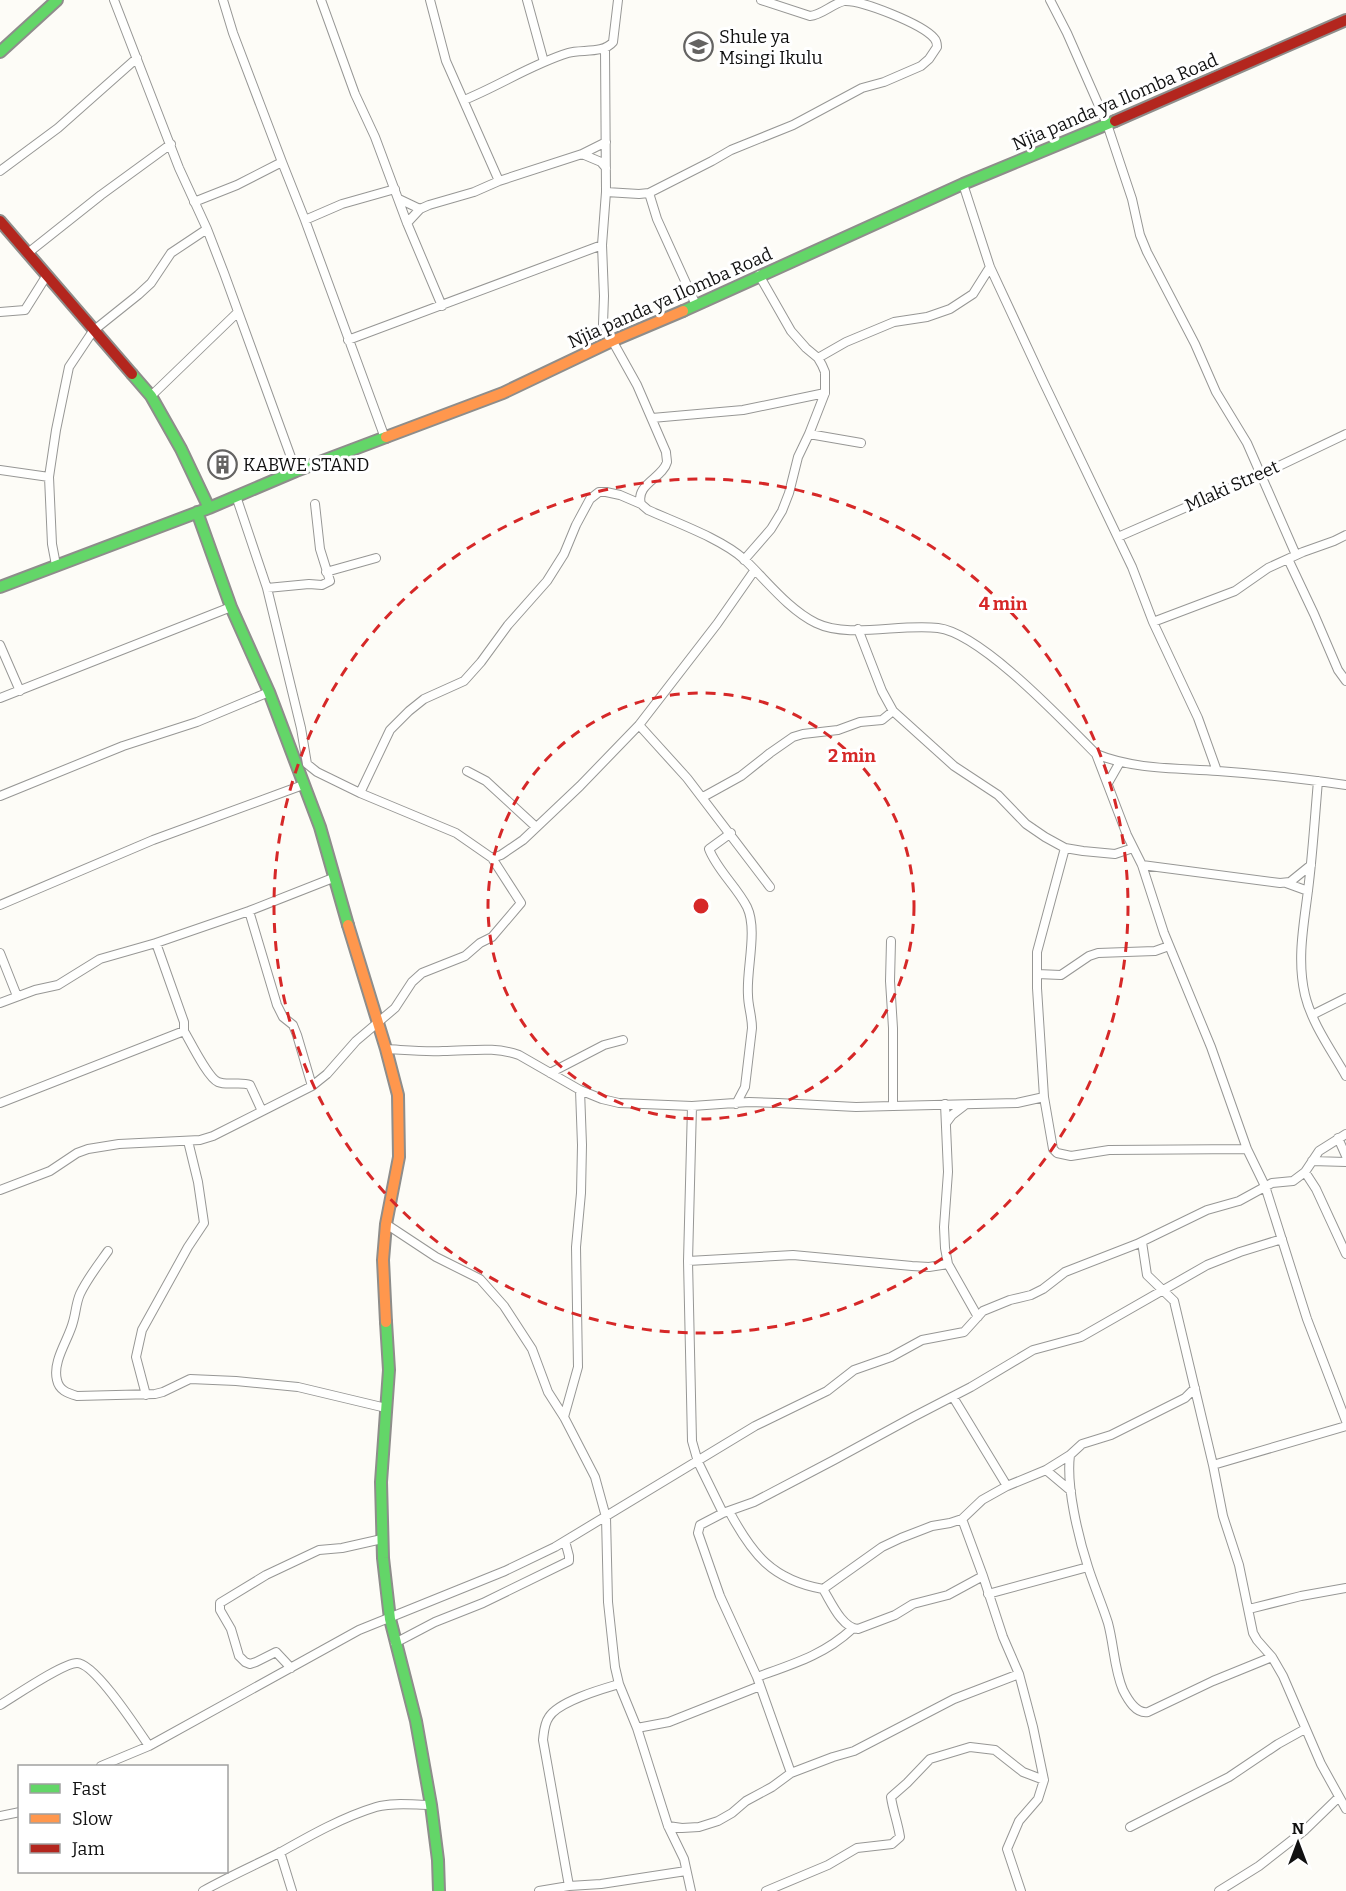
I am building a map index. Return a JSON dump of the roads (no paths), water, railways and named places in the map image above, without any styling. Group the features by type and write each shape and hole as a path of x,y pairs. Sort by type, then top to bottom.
{"street":[{"path":"0,52 57,0"},
{"path":"114,0 194,202 207,229 296,471"},
{"path":"223,0 233,33 385,438"},
{"path":"321,0 355,94 375,137 407,223 442,306"},
{"path":"430,0 446,61 499,181"},
{"path":"527,0 544,62"},
{"path":"464,100 570,52 605,49 613,42 618,0"},
{"path":"606,192 649,193 731,150 793,125 862,88 884,82 921,66 937,47 934,38 910,21 862,2 842,2 810,16 761,0"},
{"path":"1050,0 1107,124 1147,252 1195,344 1216,393 1247,442 1314,614 1338,670 1346,681"},
{"name":"Njia panda ya Ilomba Road","path":"0,587 503,393 612,341 963,184 1346,20"},
{"path":"605,49 606,192 602,245 603,324 627,365 652,418 666,452 667,463 643,490 640,497 641,504"},
{"path":"0,171 58,128 137,58"},
{"path":"407,223 420,209 582,154 606,142"},
{"path":"28,253 171,144"},
{"path":"582,154 601,162 606,168"},
{"path":"194,202 247,181 282,162"},
{"path":"963,184 990,267 1118,537 1153,622 1198,718 1217,771"},
{"path":"305,220 342,204 394,189"},
{"path":"649,193 657,219 696,305"},
{"path":"399,199 420,209"},
{"path":"0,221 151,396 182,448 209,508"},
{"path":"56,565 52,544 49,477 69,367 93,330 151,283 171,253 207,229"},
{"path":"348,340 602,245"},
{"path":"818,358 846,342 894,321 927,317 951,309 972,294 990,267"},
{"path":"0,312 25,310 47,275"},
{"path":"744,560 771,529 782,511 798,457 810,434 825,393 825,372 818,358 791,330 759,275"},
{"path":"151,396 238,312"},
{"path":"652,418 743,410 825,393"},
{"path":"810,434 861,443"},
{"name":"Mlaki Street","path":"1118,537 1260,475 1346,434"},
{"path":"0,470 49,477"},
{"path":"360,793 390,730 424,699 464,681 481,662 508,625 547,581 564,554 590,499 599,492 620,495 716,542 744,560 804,616 826,627 939,628 960,635 1028,687 1096,754 1133,848 1142,865 1169,946 1211,1047 1247,1149 1265,1186 1307,1319 1346,1421"},
{"path":"0,1190 50,1171 76,1153 88,1149 118,1144 200,1140 213,1136 312,1086 327,1074 356,1041 395,1008 417,977 465,956 480,943 492,937 521,903 492,858 447,829 360,793 307,765 301,728 267,588 236,496"},
{"path":"267,588 322,585 330,581 318,538 315,504"},
{"path":"197,512 231,607 269,692 320,827 398,1095 399,1157 386,1224 383,1260 389,1370 381,1482 382,1539 390,1619 416,1721 432,1805 439,1891"},
{"path":"1153,622 1235,591 1268,568 1346,535"},
{"path":"326,572 376,558"},
{"path":"492,858 501,855 523,840 639,725 717,624 754,571"},
{"path":"0,698 231,607"},
{"path":"858,629 882,691 893,711 954,766 998,795 1026,824 1065,848 1115,854 1133,848"},
{"path":"0,645 20,691"},
{"path":"0,796 123,747 197,722 269,692"},
{"path":"703,797 741,776 793,738 803,734 838,730 860,722 882,720 893,711"},
{"path":"639,725 703,797 770,887"},
{"path":"1096,754 1120,762 1168,768 1346,785"},
{"path":"1108,783 1120,762"},
{"path":"467,771 486,781 536,827"},
{"path":"1318,781 1300,973 1305,998 1312,1015 1346,1076"},
{"path":"0,905 153,840 303,785"},
{"path":"730,833 709,849 747,906 750,918 748,995 752,1028 745,1087 736,1104"},
{"path":"1065,848 1037,952 1044,1097 1050,1143 1053,1149 1057,1153 1071,1156 1109,1150 1247,1149"},
{"path":"1142,865 1286,883 1308,891"},
{"path":"1286,883 1311,865"},
{"path":"0,1003 58,984 95,961 249,911 333,878"},
{"path":"249,911 277,1005 283,1017 293,1025 312,1086"},
{"path":"891,940 893,1106"},
{"path":"156,943 184,1022 184,1031 214,1079 225,1083 250,1085 262,1111"},
{"path":"1037,974 1064,973 1089,956 1098,953 1155,951 1169,946"},
{"path":"0,953 17,996"},
{"path":"1312,1015 1346,998"},
{"path":"0,1103 184,1031"},
{"path":"550,1073 604,1045 623,1040"},
{"path":"386,1049 442,1051 495,1049 519,1055 580,1090 619,1103 692,1106 778,1102 856,1107 1017,1103 1044,1097"},
{"path":"564,1417 578,1367 576,1247 582,1152 580,1090"},
{"path":"945,1104 948,1172 944,1227 945,1248 948,1264 978,1317"},
{"path":"946,1123 952,1115 967,1104"},
{"path":"692,1106 688,1261 692,1441 698,1462 726,1512 758,1557 774,1570 810,1586 823,1589 838,1613 852,1629"},
{"path":"106,1765 149,1746 359,1630 505,1571 565,1541 756,1426 827,1391 854,1370 891,1357 922,1340 964,1332 983,1311 1031,1295 1065,1272 1142,1242 1207,1210 1239,1201 1272,1183 1293,1181 1305,1172 1319,1151 1346,1134"},
{"path":"1338,1138 1346,1156"},
{"path":"146,1395 136,1357 142,1330 188,1247 204,1223 198,1182 188,1141"},
{"path":"1312,1161 1346,1162"},
{"path":"1305,1172 1346,1254"},
{"path":"386,1224 446,1263 480,1279 504,1306 536,1356 548,1392 564,1417 595,1477 606,1517 608,1602 615,1667 668,1827 684,1859 691,1891"},
{"path":"791,1773 757,1677 726,1609 698,1533 702,1522 767,1495 953,1397 1032,1350 1081,1337 1207,1265 1282,1239"},
{"path":"1142,1242 1147,1275 1174,1301 1223,1516 1239,1565 1251,1628 1283,1676 1321,1764 1346,1809"},
{"path":"108,1251 78,1297 73,1322 59,1360 56,1377 62,1390 77,1396 146,1395 163,1392 190,1379 237,1381 298,1388 386,1408"},
{"path":"688,1261 793,1255 929,1267 948,1264"},
{"path":"823,1589 882,1547 932,1527 962,1519 982,1500 1007,1486 1046,1470 1070,1455 1082,1444 1112,1435 1185,1398 1195,1388"},
{"path":"953,1397 1007,1486"},
{"path":"1185,1398 1198,1401"},
{"path":"1213,1465 1346,1426"},
{"path":"1070,1455 1071,1491 1079,1536 1108,1625 1123,1688 1133,1706 1140,1712 1148,1712 1272,1657"},
{"path":"1046,1470 1071,1491"},
{"path":"962,1519 1003,1637 1019,1674 1044,1780 1038,1800 1019,1821 1007,1849 1021,1891"},
{"path":"291,1668 276,1652 250,1664 245,1662 239,1656 231,1629 220,1610 220,1603 266,1575 319,1550 342,1548 382,1539"},
{"path":"395,1643 435,1622 483,1603 568,1561 565,1541"},
{"path":"988,1594 1088,1567"},
{"path":"757,1677 816,1655 838,1643 852,1629 858,1629 895,1615 913,1604 948,1594 983,1576"},
{"path":"1249,1609 1346,1588"},
{"path":"0,1705 67,1665 82,1664 90,1668 103,1682 149,1746"},
{"path":"668,1827 699,1827 718,1821 791,1773 854,1751 954,1699 1019,1674"},
{"path":"569,1886 543,1740 544,1727 552,1713 566,1704 592,1692 619,1684"},
{"path":"637,1728 669,1722 760,1686"},
{"path":"1130,1827 1229,1777 1305,1729"},
{"path":"766,1891 828,1865 857,1848 892,1845 900,1837 891,1797 930,1759 970,1747 995,1750 1023,1772 1044,1780"},
{"path":"1219,1891 1259,1866 1296,1837 1339,1797"},
{"path":"203,1891 315,1832 376,1807 432,1805"},
{"path":"0,1816 18,1812"},
{"path":"280,1852 292,1891"},
{"path":"539,1891 569,1886 601,1888 686,1871"}],"place":[{"name":"Shule ya Msingi Ikulu","path":"698,47"},
{"name":"KABWE STAND","path":"222,465"}]}
